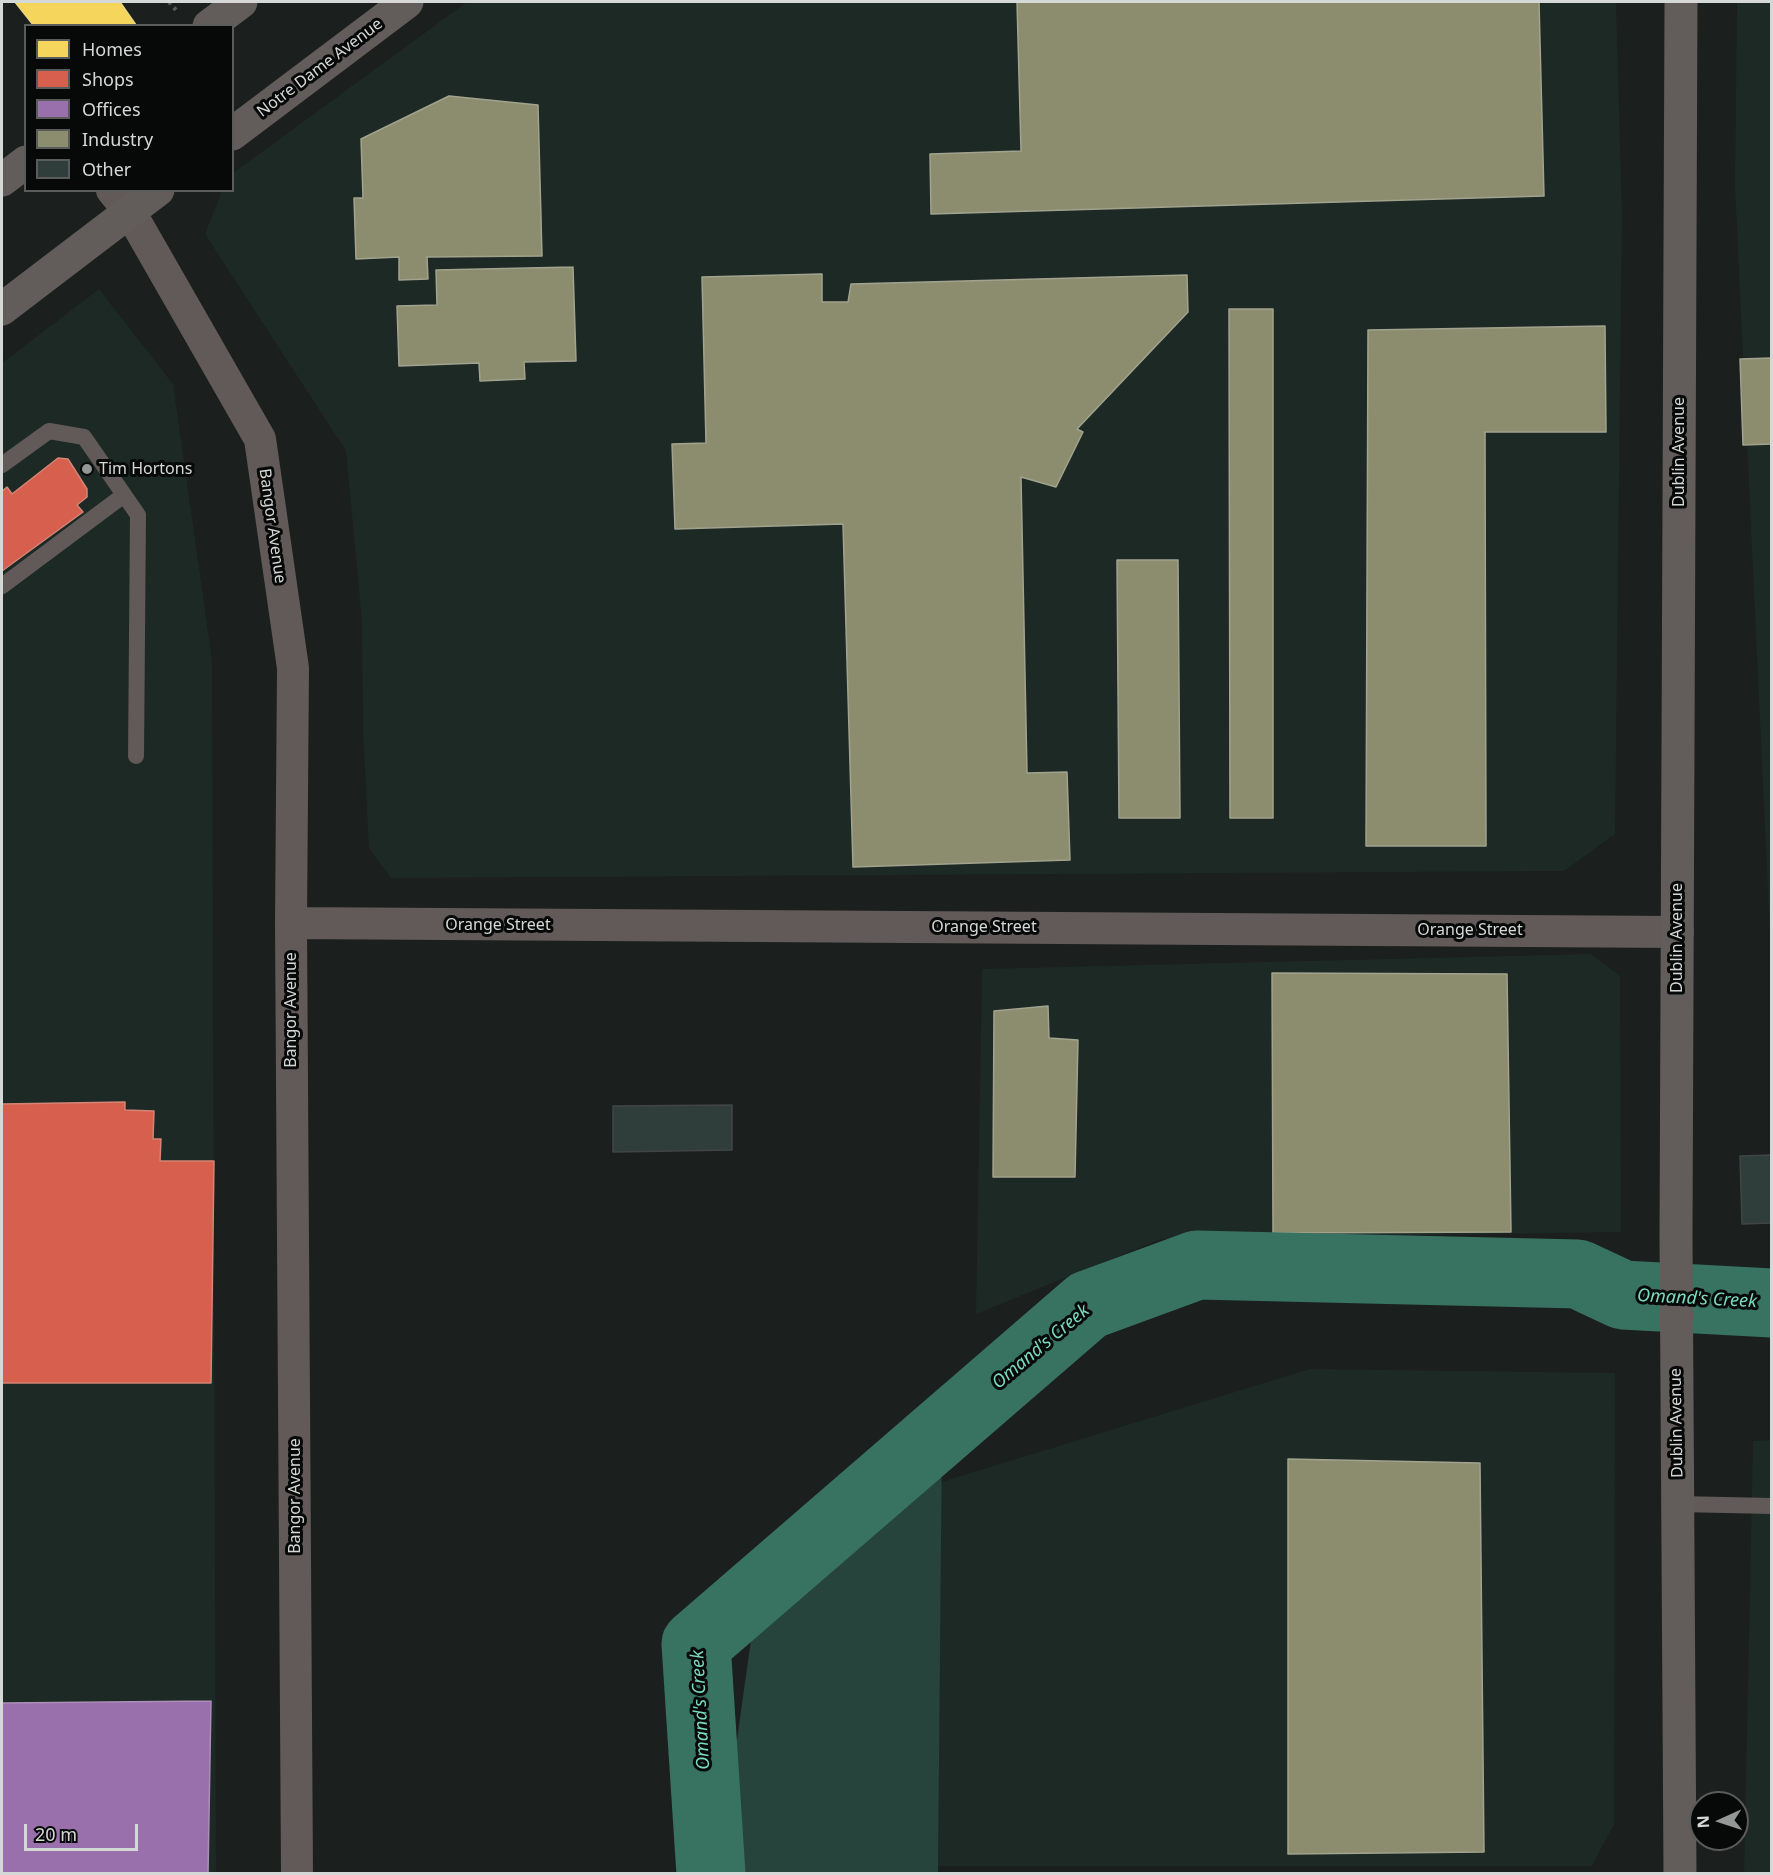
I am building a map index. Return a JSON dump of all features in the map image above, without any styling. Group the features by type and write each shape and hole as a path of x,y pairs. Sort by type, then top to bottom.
{"main road":[{"path":"212,24 241,2"},
{"name":"Notre Dame Avenue","path":"234,132 407,2"},
{"name":"Dublin Avenue","path":"1680,1874 1676,1234 1681,2"},
{"path":"2,180 24,164"},
{"path":"2,309 121,201 151,192"}],"street":[{"name":"Bangor Avenue","path":"121,201 260,439 292,668 291,923 297,1874"},
{"name":"Orange Street","path":"291,923 1677,932"}],"lane":[{"path":"2,465 49,432 84,437 138,515 136,756"},
{"path":"2,586 124,495"},
{"path":"1678,1504 1772,1506"}],"shaded area":[{"path":"467,2 1616,2 1622,215 1615,834 1564,871 391,878 369,848 363,728 362,622 346,451 205,234 222,192 234,192 234,172"},
{"path":"1737,2 1772,2 1771,956 1735,186"},
{"path":"99,289 173,384 212,660 216,1873 2,1874 2,363"},
{"path":"1591,954 1620,976 1621,1232 1161,1239 976,1314 982,969"},
{"path":"1310,1369 1615,1373 1614,1824 1592,1866 938,1866 941,1482"},
{"path":"1771,1440 1771,1873 1744,1874 1744,1851 1749,1851 1749,1791 1746,1791 1753,1441"}],"green space":[{"path":"942,1433 938,1873 741,1873 732,1775 752,1633"}],"building: Homes":[{"path":"15,2 120,2 135,24 32,24"}],"building: Shops":[{"path":"58,458 68,459 87,489 87,497 77,505 83,512 2,571 2,491 7,487 12,494"},
{"path":"125,1102 125,1110 154,1111 153,1139 161,1139 160,1161 214,1161 211,1383 2,1383 2,1104"}],"building: Offices":[{"path":"211,1701 208,1874 2,1874 2,1703"}],"building: Industry":[{"path":"1017,2 1539,2 1544,196 931,214 930,154 1021,151"},
{"path":"449,96 538,105 542,256 427,257 428,279 399,280 399,257 356,259 354,198 363,198 361,139"},
{"path":"573,267 576,361 524,362 525,379 480,381 479,363 399,366 397,306 437,305 436,270"},
{"path":"822,274 822,302 848,302 851,284 1187,275 1188,312 1077,429 1083,432 1056,487 1021,477 1027,773 1067,772 1070,860 853,867 843,524 675,529 672,444 706,443 702,277"},
{"path":"1229,309 1273,309 1273,818 1230,818"},
{"path":"1605,326 1606,432 1485,432 1486,846 1366,846 1368,330"},
{"path":"1772,358 1772,444 1743,445 1740,359"},
{"path":"1117,560 1178,560 1180,818 1119,818"},
{"path":"1272,973 1507,974 1511,1232 1273,1233"},
{"path":"1048,1006 1049,1038 1078,1040 1075,1177 993,1177 994,1011"},
{"path":"1288,1459 1480,1463 1484,1852 1288,1854"}],"building: Other":[{"path":"732,1105 732,1150 613,1152 613,1106"},
{"path":"1772,1155 1772,1223 1742,1224 1740,1156"}],"waterway":[{"name":"Omand's Creek","path":"711,1874 696,1644 1088,1305 1197,1265 1578,1274 1623,1295 1772,1303"}],"place":[{"name":"Tim Hortons","path":"87,469"}]}
